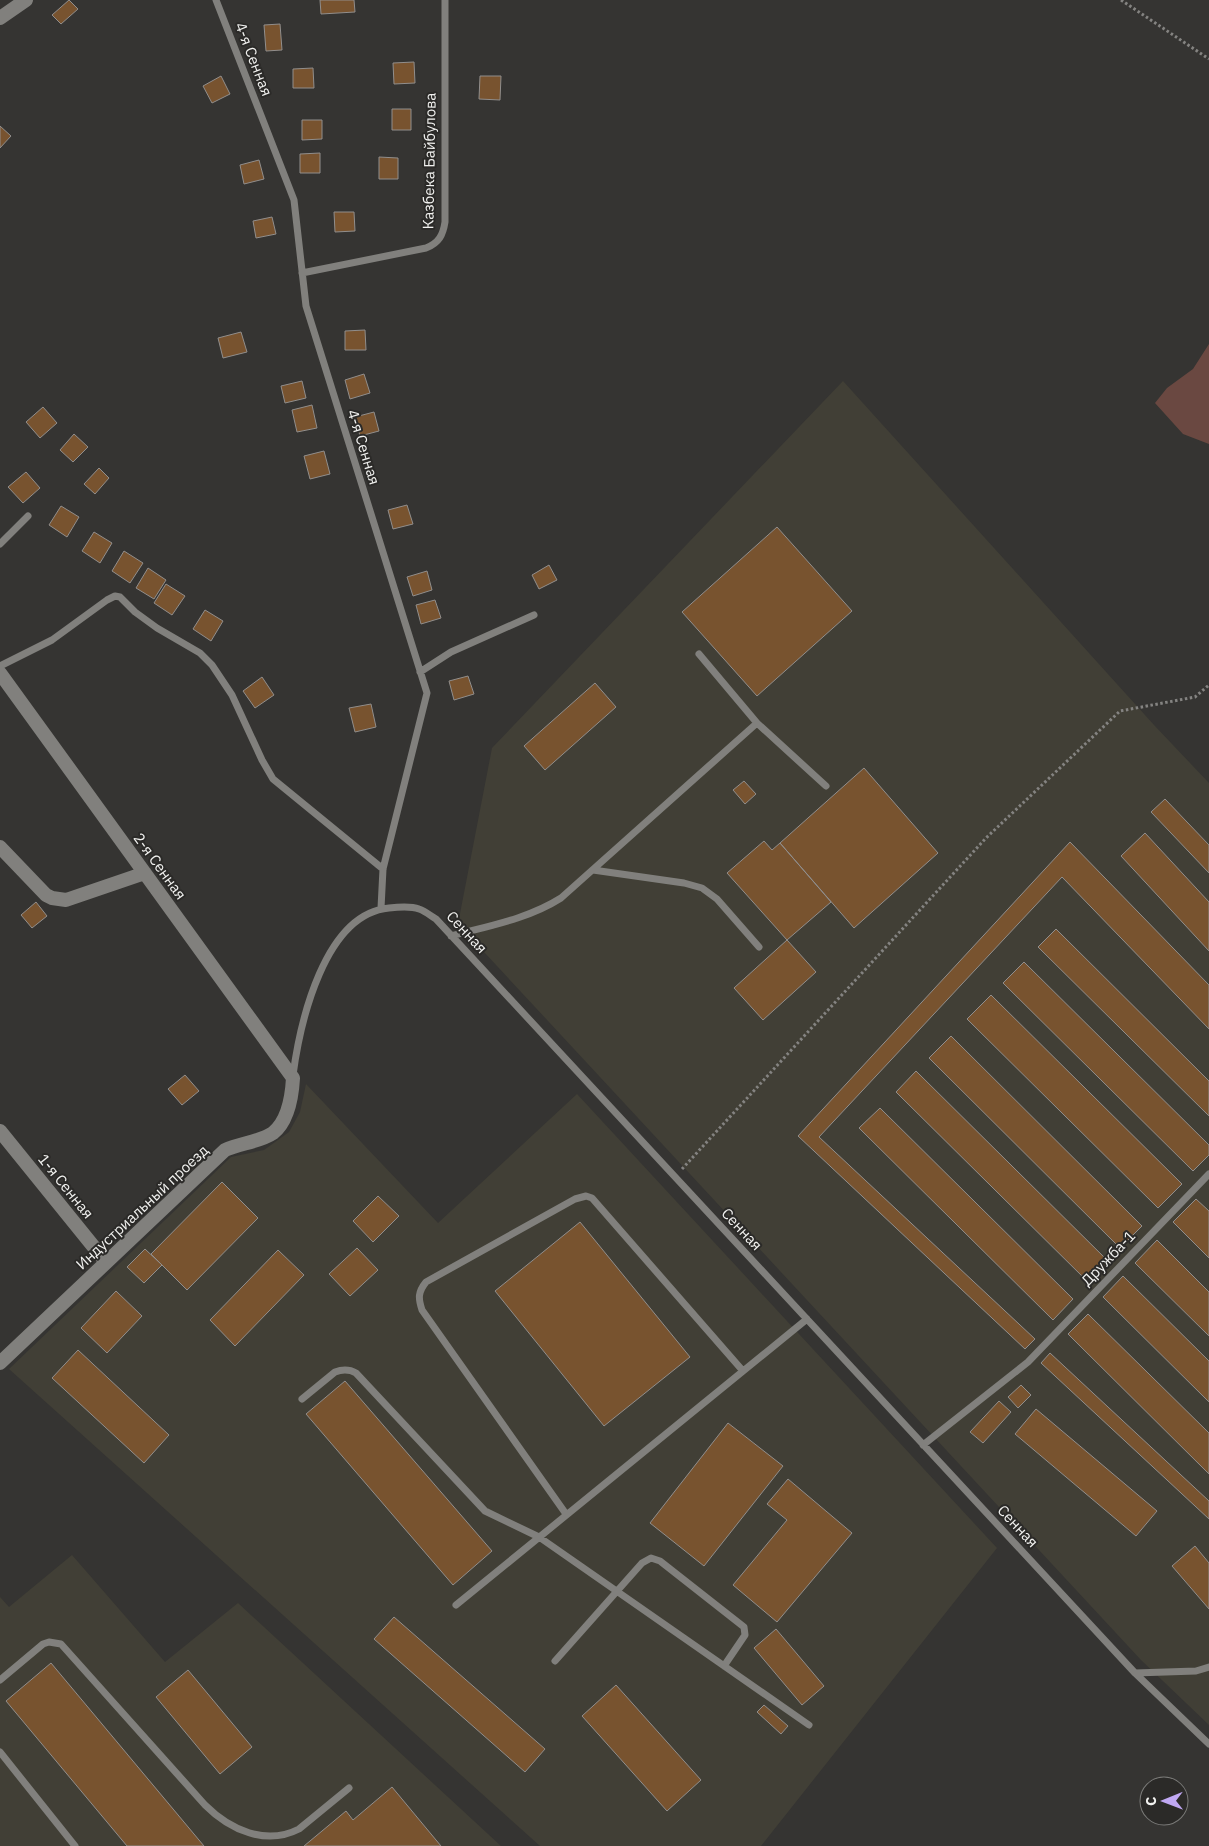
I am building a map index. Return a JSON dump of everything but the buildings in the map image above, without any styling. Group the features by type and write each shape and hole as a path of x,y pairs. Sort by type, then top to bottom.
{"street":[{"path":"0,18 26,0"},
{"name":"2-я Сенная","path":"0,673 293,1078"},
{"path":"0,847 38,889 52,898 66,900 145,873"},
{"name":"Индустриальный проезд","path":"0,1363 225,1150 273,1133 281,1124 288,1108 293,1078"},
{"name":"1-я Сенная","path":"0,1131 106,1262"}],"lane":[{"name":"4-я Сенная","path":"216,0 294,200 306,306 427,693 383,869 381,908"},
{"name":"Казбека Байбулова","path":"302,273 426,248 435,244 441,237 445,222 444,0"},
{"path":"0,544 28,516"},
{"path":"0,666 52,640 108,600 115,596 120,597 135,612 157,628 200,653 212,665 232,695 262,760 273,779 383,869"},
{"path":"420,672 451,652 534,615"},
{"path":"699,654 757,723 826,786"},
{"path":"451,936 525,916 544,909 560,898 757,723"},
{"path":"593,870 684,883 702,888 717,899 759,947"},
{"name":"Сенная","path":"293,1078 300,1034 307,1006 323,963 346,931 360,918 381,908 419,908 436,919 1135,1673 1209,1744"},
{"name":"Дружба-1","path":"923,1445 1028,1362 1209,1174"},
{"path":"566,1514 422,1310 419,1290 426,1282 575,1199 586,1196 596,1202 743,1371"},
{"path":"456,1605 807,1319"},
{"path":"302,1399 335,1372 351,1370 356,1373 485,1511 539,1537 808,1725"},
{"path":"555,1661 617,1591 646,1560 651,1558 660,1561 744,1627 745,1635 724,1666"},
{"path":"0,1680 43,1644 49,1642 61,1644 205,1805 222,1821 239,1831 268,1836 291,1834 349,1788"},
{"path":"1135,1673 1196,1671 1209,1668"},
{"path":"0,1752 75,1846"}],"path":[{"path":"1121,0 1209,59"},
{"path":"675,1177 986,838 1120,711 1195,697 1209,685"}],"shaded area":[{"path":"1209,344 1209,444 1183,434 1155,403 1167,388 1193,369"},
{"path":"843,381 1154,725 1209,783 1209,1725 1141,1660 458,924 492,748"},
{"path":"306,1084 438,1223 577,1094 997,1548 761,1846 540,1846 9,1369 231,1157 264,1150 289,1132 300,1112"},
{"path":"72,1555 165,1662 238,1603 501,1846 0,1846 0,1597 9,1607"}]}
